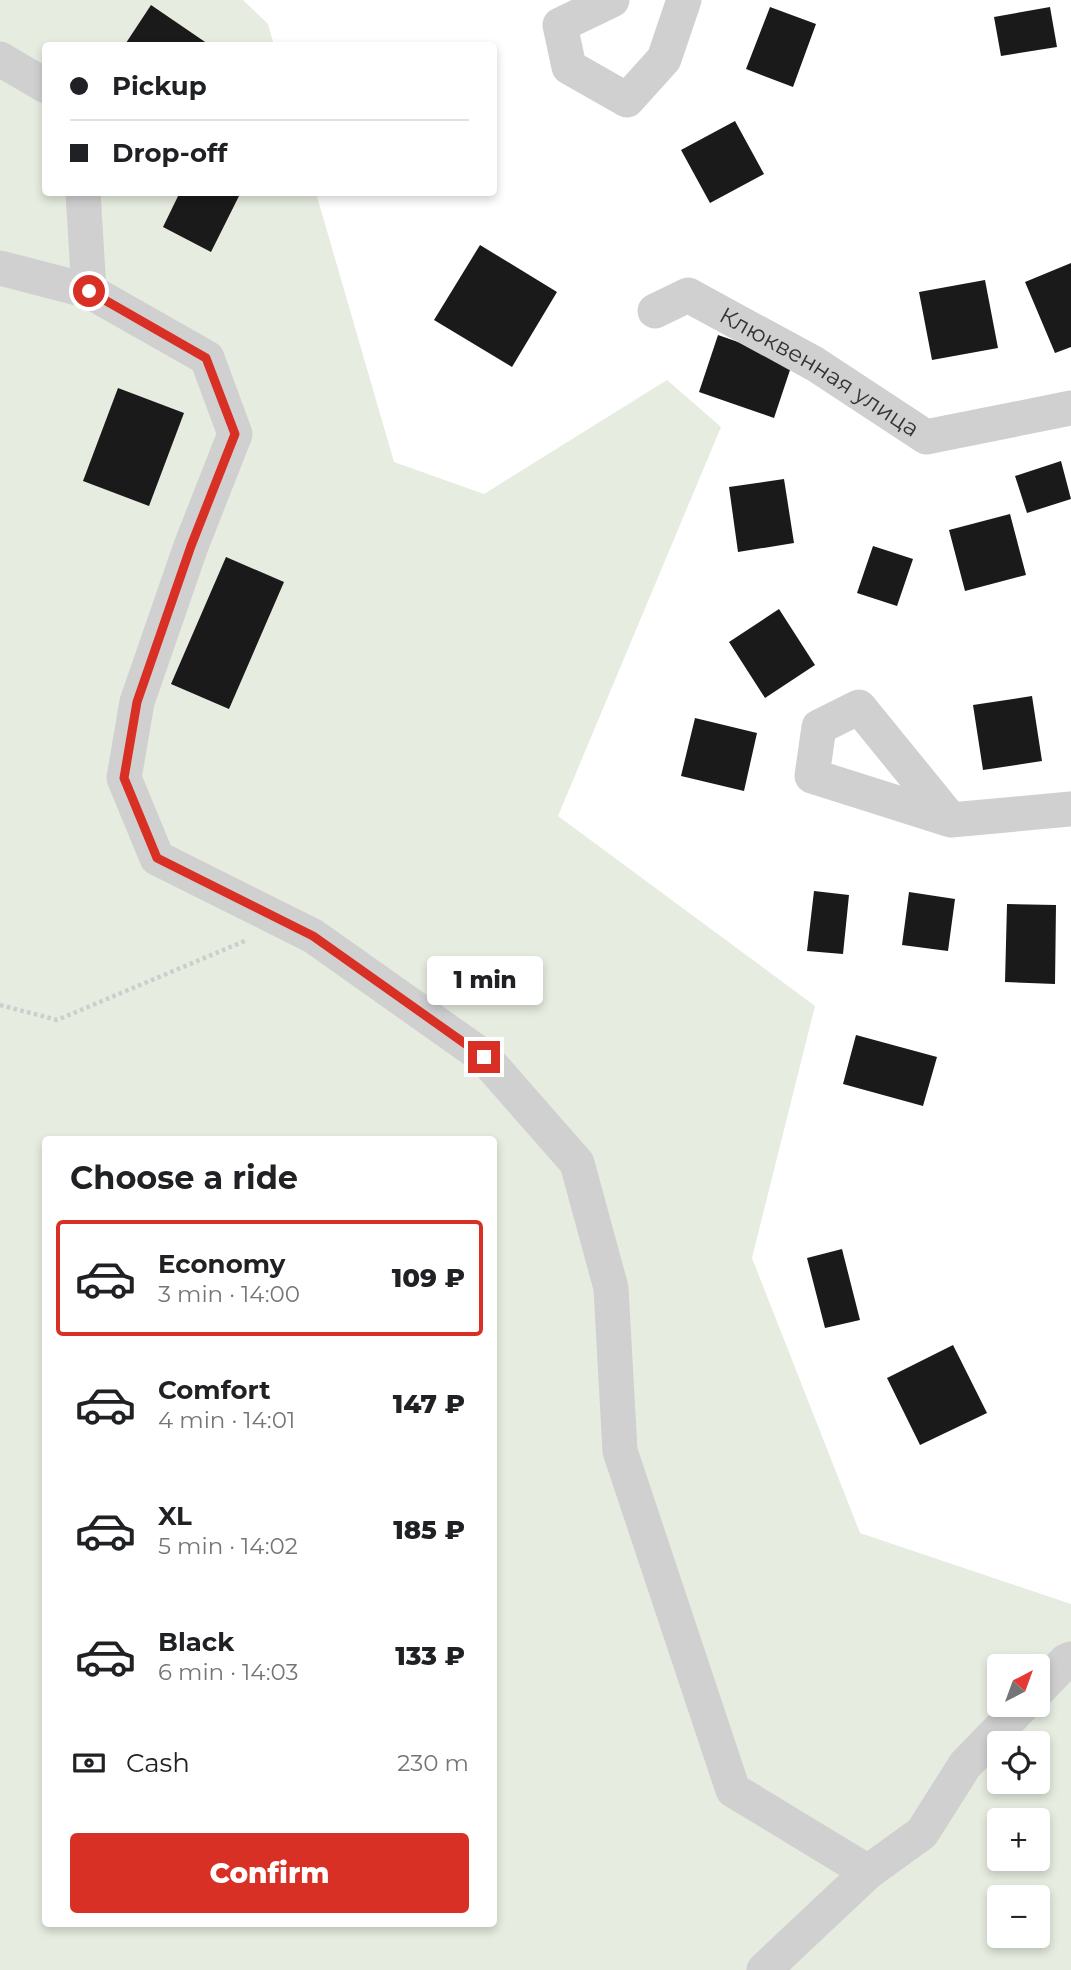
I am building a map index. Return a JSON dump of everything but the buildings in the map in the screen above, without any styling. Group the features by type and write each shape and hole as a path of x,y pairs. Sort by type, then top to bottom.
{"street":[{"path":"612,0 559,25 569,67 627,100 664,59 684,0"},
{"path":"0,59 42,84"},
{"path":"83,196 89,291"},
{"path":"0,268 89,291 206,358 235,434 191,546 137,702 124,778 157,858 313,936 484,1057 577,1163 611,1288 620,1451 733,1790 868,1872"},
{"name":"Клюквенная улица","path":"655,311 688,295 815,364 926,437 1071,408"},
{"path":"951,820 1071,810"},
{"path":"1050,1679 1071,1659"},
{"path":"764,1970 868,1872 922,1833 965,1765 1011,1717"}],"path":[{"path":"0,1005 57,1020 288,923"}],"shaded area":[{"path":"0,0 243,0 268,24 273,42 42,42 42,196 317,196 394,462 484,494 667,380 721,427 558,816 815,1006 752,1258 860,1533 1071,1604 1071,1970 0,1970"}],"route":[{"path":"89,291 206,358 235,434 191,546 137,702 124,778 157,858 313,936 484,1057"}]}
